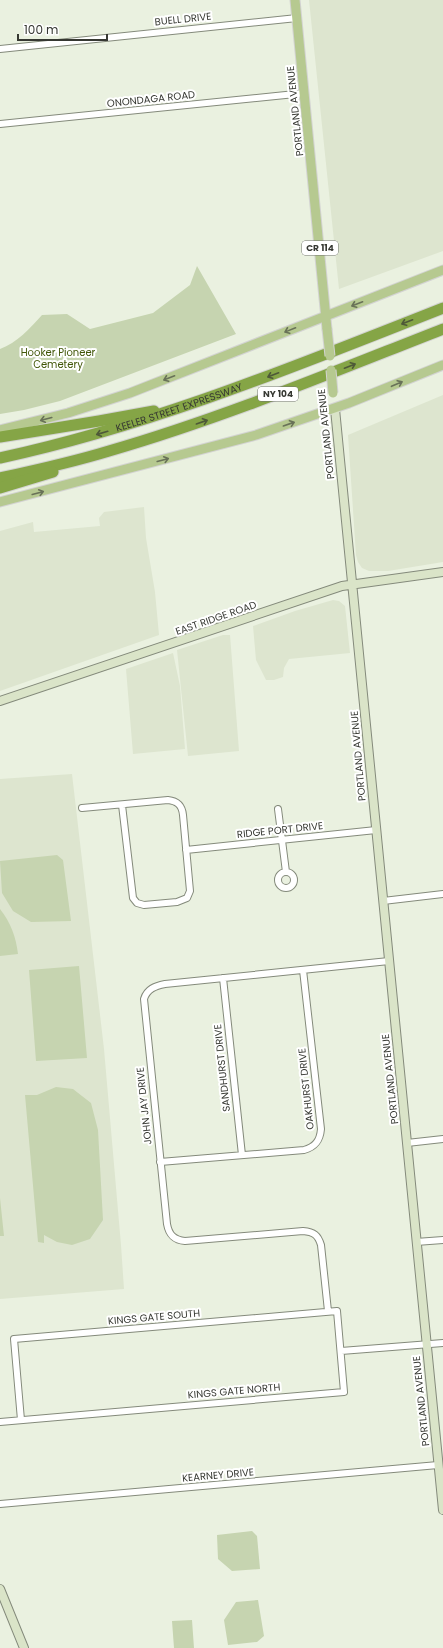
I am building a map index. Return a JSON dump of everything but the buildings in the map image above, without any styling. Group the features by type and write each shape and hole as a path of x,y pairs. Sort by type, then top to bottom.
{"highway":[{"name":"KEELER STREET EXPRESSWAY","path":"0,458 114,430 232,390 443,308"},
{"name":"KEELER STREET EXPRESSWAY","path":"0,478 75,460 138,442 232,411 443,330"},
{"path":"0,437 126,416 190,402 232,390"},
{"path":"0,488 45,475 138,442"}],"main road":[{"name":"PORTLAND AVENUE","path":"296,0 426,1345 438,1465 442,1486 443,1510"},
{"path":"0,430 68,413 130,393 443,270"},
{"path":"0,502 236,441 335,409 443,365"},
{"name":"EAST RIDGE ROAD","path":"0,701 302,599 352,584 443,572"},
{"path":"0,1589 24,1648"}],"street":[{"name":"BUELL DRIVE","path":"0,49 297,18"},
{"name":"ONONDAGA ROAD","path":"0,124 304,93"},
{"path":"82,808 168,800 178,803 183,810 190,891 187,898 177,902 144,905 137,903 133,898 122,805"},
{"path":"278,809 286,872"},
{"name":"RIDGE PORT DRIVE","path":"186,850 376,830"},
{"path":"383,901 443,894"},
{"name":"JOHN JAY DRIVE","path":"328,1311 321,1245 316,1234 303,1231 178,1240 174,1238 168,1230 144,1009 145,995 153,987 158,985 389,961"},
{"name":"OAKHURST DRIVE","path":"160,1162 304,1150 314,1145 320,1135 321,1129 303,970"},
{"name":"SANDHURST DRIVE","path":"223,978 242,1156"},
{"path":"407,1143 443,1139"},
{"path":"416,1242 443,1240"},
{"path":"328,1311 337,1311 341,1352 443,1343"},
{"name":"KINGS GATE SOUTH","path":"21,1420 14,1339 328,1311"},
{"name":"KINGS GATE NORTH","path":"0,1422 344,1392 341,1352"},
{"name":"KEARNEY DRIVE","path":"0,1504 438,1465"}],"shaded area":[{"path":"309,0 443,0 443,251 339,289"},
{"path":"443,395 443,562 388,571 369,571 362,568 356,555 348,435"},
{"path":"144,507 146,538 155,592 159,635 0,691 0,531 33,522 34,532 100,526 99,518 104,512"},
{"path":"333,600 339,601 345,606 350,653 289,659 284,668 283,677 274,680 266,680 256,660 253,626 295,611"},
{"path":"223,635 230,635 239,751 188,756 177,650"},
{"path":"173,653 180,686 185,749 133,754 126,669"},
{"path":"72,774 104,1049 124,1289 0,1299 0,779"}],"green space":[{"name":"Hooker Pioneer Cemetery","path":"197,266 236,334 60,401 0,414 0,349 18,339 42,315 67,314 90,329 153,313 190,285"},
{"path":"57,855 63,860 71,921 31,922 13,911 2,893 0,861"},
{"path":"0,909 12,930 18,954 0,956"},
{"path":"79,966 87,1058 36,1061 29,970"},
{"path":"56,1087 73,1089 91,1103 98,1130 103,1220 90,1239 72,1245 57,1242 44,1235 44,1243 38,1242 25,1095 37,1095"},
{"path":"0,1198 4,1236 0,1236"},
{"path":"252,1531 257,1536 260,1569 232,1571 218,1559 217,1535"},
{"path":"258,1600 264,1636 257,1642 228,1645 224,1620 236,1602"},
{"path":"192,1620 194,1648 174,1648 172,1621"}]}
